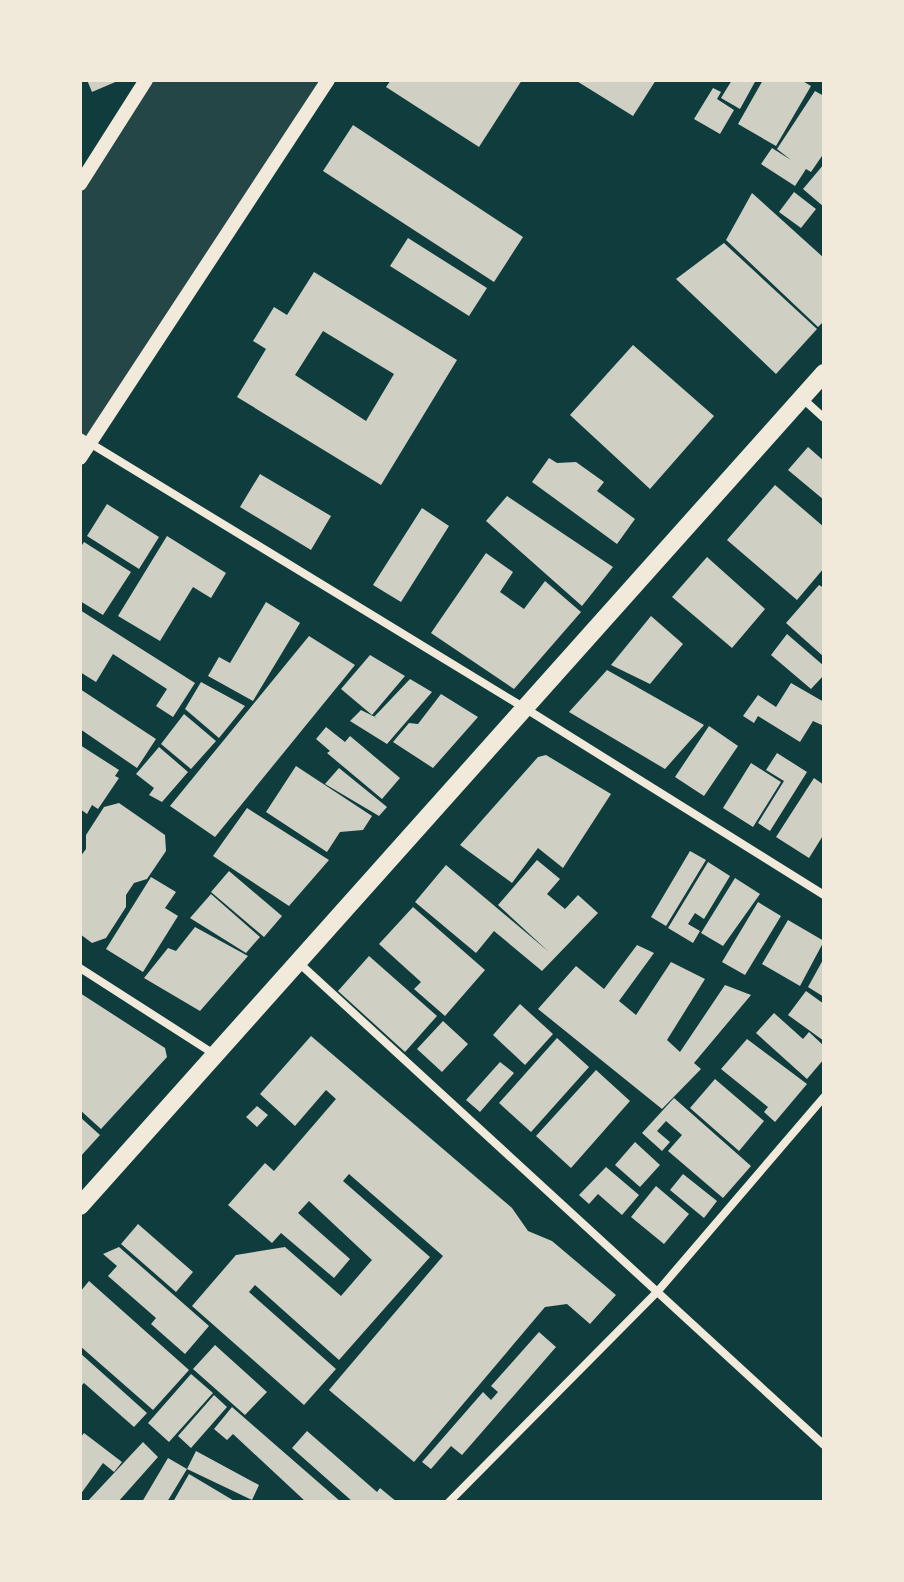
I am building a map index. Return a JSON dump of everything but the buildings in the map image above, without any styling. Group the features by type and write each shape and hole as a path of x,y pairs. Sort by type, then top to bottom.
{"main road":[{"path":"80,1206 824,373"}],"street":[{"path":"80,184 146,80"},
{"path":"80,458 85,440 328,80"},
{"path":"802,398 824,418"},
{"path":"85,440 824,895"},
{"path":"299,963 824,1445"},
{"path":"80,968 217,1056"},
{"path":"449,1502 658,1291 824,1097"}],"shaded area":[{"path":"146,80 328,80 80,458 80,184"}]}
